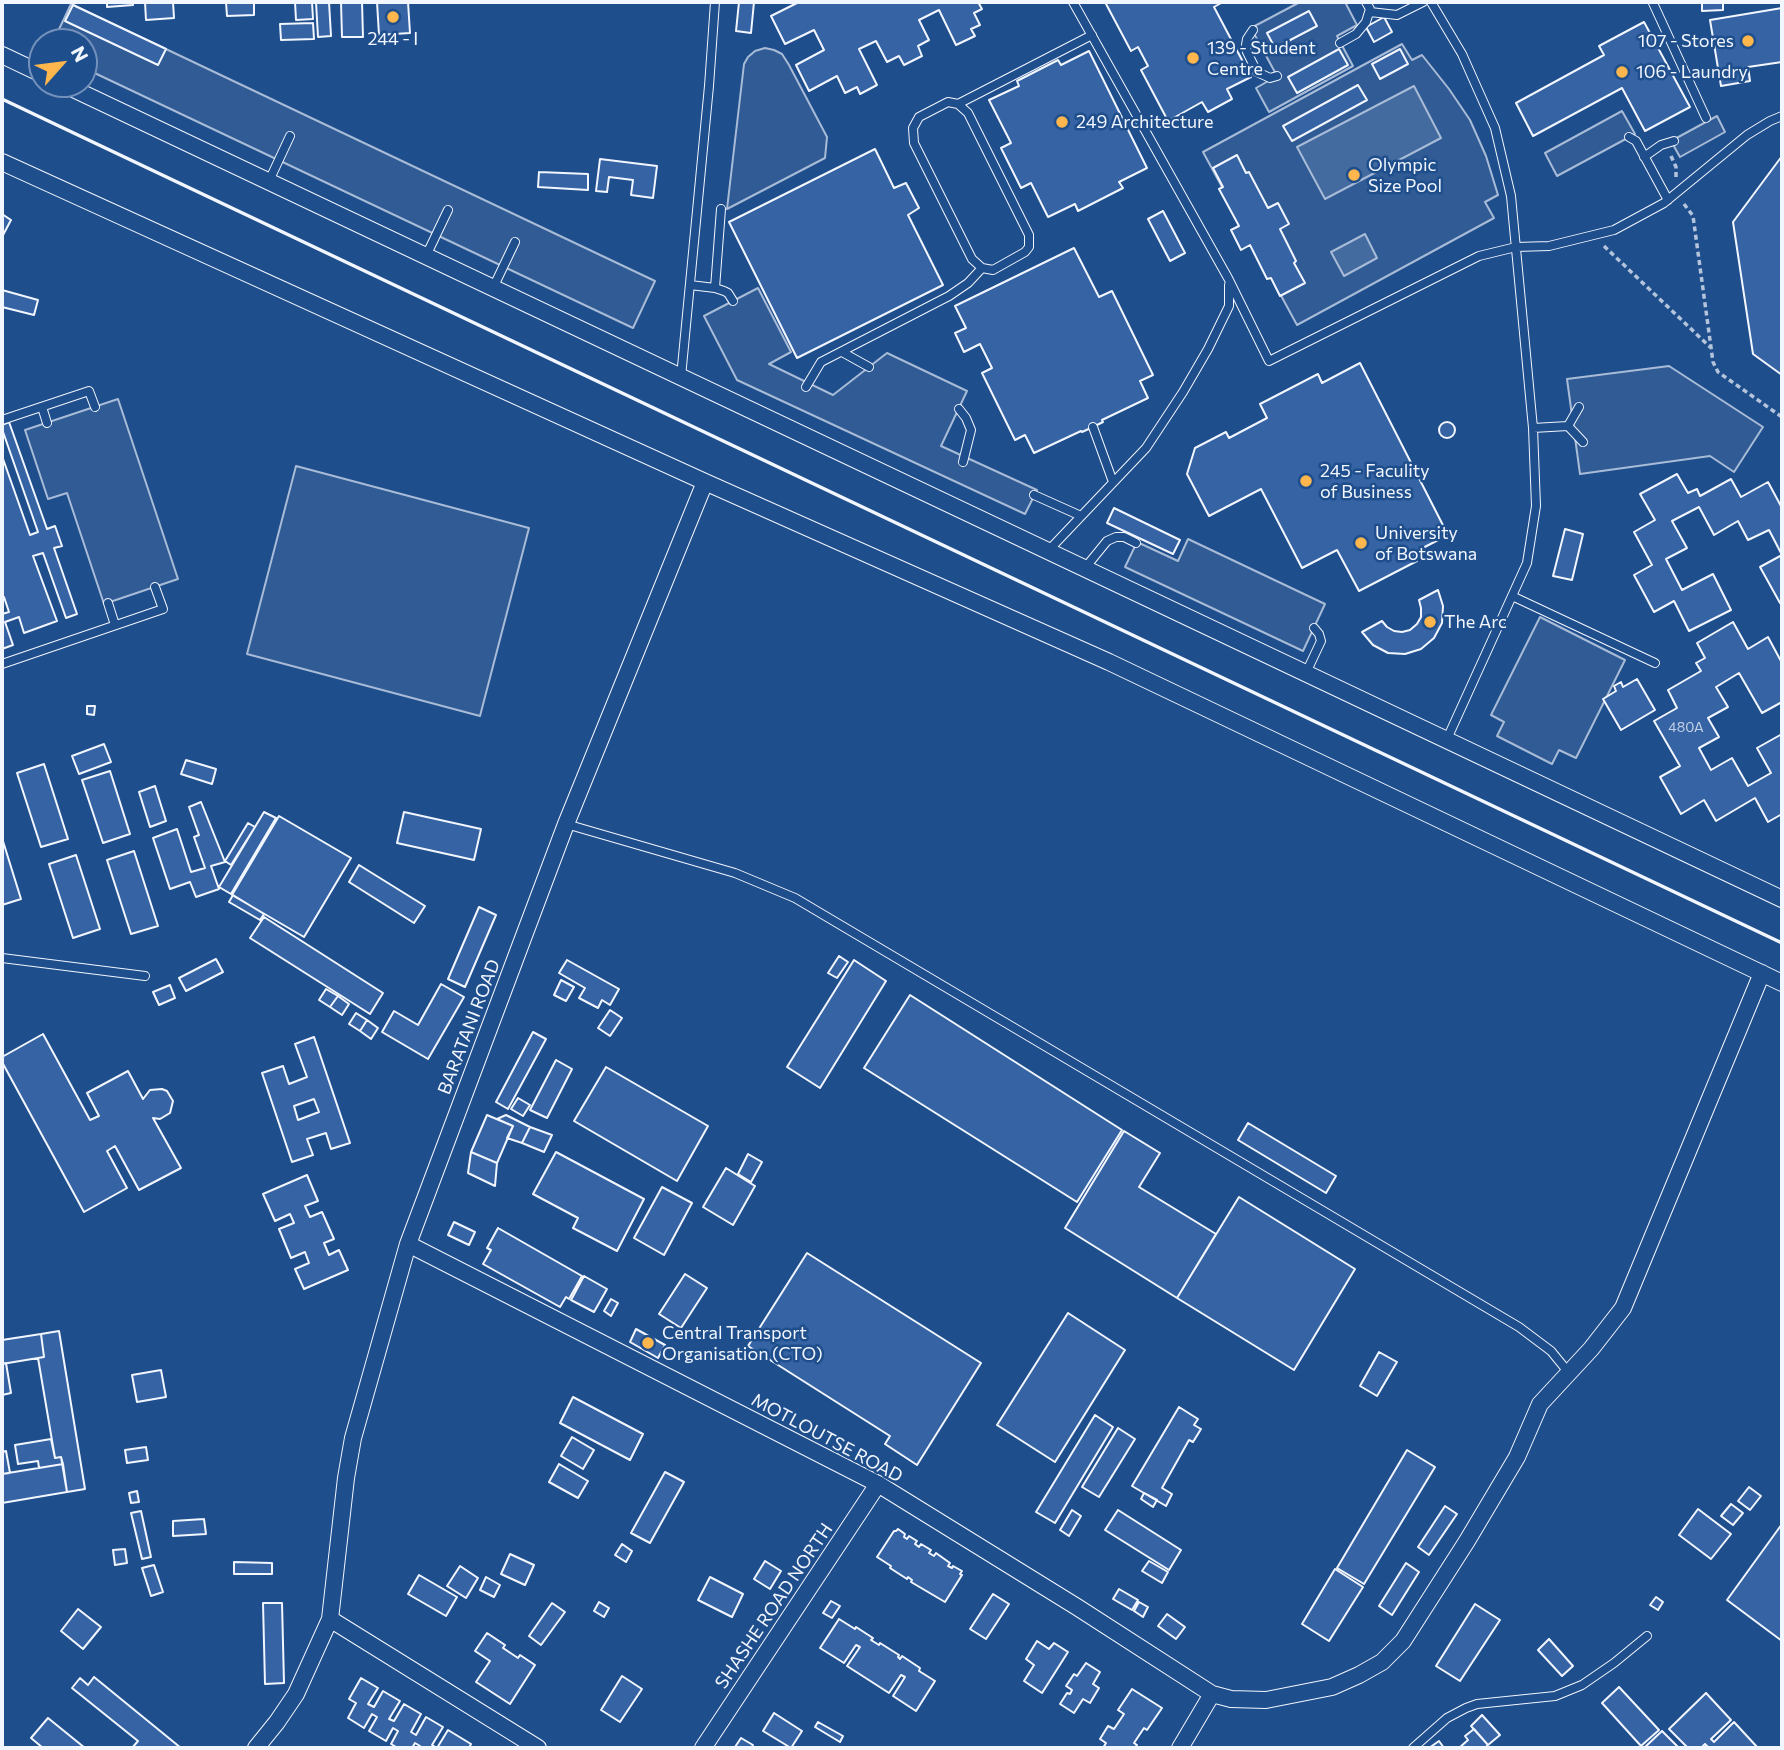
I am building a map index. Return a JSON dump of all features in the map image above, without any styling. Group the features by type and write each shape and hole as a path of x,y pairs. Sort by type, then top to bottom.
{"street":[{"path":"2,55 28,67"},
{"path":"93,98 1782,899"},
{"path":"2,162 705,482 1109,662 1782,984"},
{"name":"BARATANI ROAD","path":"256,1748 296,1694 330,1619 346,1478 354,1438 408,1244 566,824 705,482"},
{"path":"1180,1748 1212,1694 1231,1699 1266,1700 1332,1687 1382,1662 1403,1641 1517,1457 1540,1404 1591,1349 1623,1308 1762,973"},
{"name":"MOTLOUTSE ROAD","path":"408,1244 878,1484 1212,1694"},
{"name":"SHASHE ROAD NORTH","path":"703,1748 878,1484"},
{"path":"330,1619 538,1748"}],"lane":[{"path":"681,377 715,2"},
{"path":"1073,2 1228,278 1269,360 1479,256 1516,247 1549,246 1614,230 1668,200 1747,135 1782,116"},
{"path":"1340,43 1362,29 1370,12 1366,2"},
{"path":"1370,12 1397,15 1423,2"},
{"path":"1431,2 1462,54 1495,128 1511,196 1533,428 1536,506 1527,563 1447,739"},
{"path":"1653,3 1706,118"},
{"path":"1253,30 1246,45 1257,72 1270,78 1277,76"},
{"path":"958,104 1092,35"},
{"path":"948,102 958,104 968,113 1029,235 1028,247 1020,256 993,270 982,268 972,258 914,143 913,128 919,117 948,102"},
{"path":"269,181 290,136"},
{"path":"1629,137 1636,141 1668,200"},
{"path":"1644,157 1670,142"},
{"path":"715,288 721,209"},
{"path":"426,256 448,210"},
{"path":"493,288 515,242"},
{"path":"806,387 821,362 949,296 968,283 982,268"},
{"path":"1048,551 1146,448 1183,392 1229,306 1228,278"},
{"path":"690,285 715,288 728,293 733,301"},
{"path":"842,352 869,367"},
{"path":"2,420 89,391 95,407"},
{"path":"42,407 47,423"},
{"path":"1569,426 1579,407"},
{"path":"959,409 967,418 971,430 963,462"},
{"path":"1533,428 1569,426"},
{"path":"1569,426 1583,442"},
{"path":"1093,427 1113,482"},
{"path":"1034,495 1081,516"},
{"path":"1085,568 1107,541 1124,537 1136,543"},
{"path":"2,664 163,609 155,587"},
{"path":"1513,596 1562,623 1608,640 1655,663"},
{"path":"108,603 115,625"},
{"path":"1306,673 1321,641 1314,628"},
{"path":"1603,649 1608,640"},
{"path":"566,824 735,873 795,898 1519,1327 1551,1351 1569,1373"},
{"path":"2,958 145,976"},
{"path":"1413,1748 1447,1718 1466,1708 1477,1704 1555,1696 1582,1685 1647,1636"}],"path":[{"path":"1670,142 1676,167 1676,193 1693,216 1713,362 1718,372 1782,417"},
{"path":"1592,235 1710,347"}],"shaded area":[{"path":"1300,2 1345,2 1357,25 1337,36 1353,66 1269,112 1256,88 1277,76 1251,28"},
{"path":"71,4 655,281 633,328 98,75 98,28 60,28"},
{"name":"Olympic Size Pool","path":"1402,44 1412,60 1422,55 1470,120 1486,156 1498,195 1485,202 1494,218 1297,325 1203,152"},
{"path":"765,48 782,54 789,65 827,137 825,158 727,209 744,64 755,51"},
{"path":"1414,86 1441,138 1325,199 1297,147"},
{"path":"1622,111 1635,134 1557,176 1545,153"},
{"path":"1717,116 1725,132 1680,157 1671,141"},
{"path":"1365,234 1377,258 1344,276 1331,252"},
{"path":"758,288 791,352 769,364 833,395 887,353 967,391 941,446 1037,490 1025,514 737,380 704,316"},
{"path":"1669,366 1763,427 1734,472 1710,456 1580,474 1567,379"},
{"path":"118,399 178,579 104,604 67,493 48,499 25,430"},
{"path":"296,466 529,528 480,716 247,654"},
{"path":"1188,539 1325,604 1303,651 1125,567 1137,542 1178,561"},
{"path":"1540,617 1625,660 1576,758 1559,750 1552,764 1497,736 1504,722 1491,715"}],"building":[{"path":"107,2 133,2 133,5 107,7"},
{"path":"145,2 173,2 174,18 146,20"},
{"path":"226,2 254,2 254,15 227,16"},
{"path":"295,2 312,2 313,19 296,20"},
{"path":"316,2 329,2 331,36 318,37"},
{"path":"341,2 362,2 363,37 342,37"},
{"name":"244 - I","path":"377,2 408,2 410,33 379,35"},
{"path":"739,2 754,2 751,33 736,31"},
{"path":"799,2 978,2 982,9 974,13 980,25 971,29 975,36 956,45 939,10 919,20 929,40 918,46 922,56 904,65 899,56 887,62 876,41 859,49 877,85 860,94 857,87 845,93 837,76 809,91 796,65 824,50 814,30 785,44 771,16"},
{"name":"139 - Student Centre","path":"1105,2 1223,2 1214,7 1251,77 1227,89 1232,99 1208,112 1202,102 1168,121 1141,70 1148,66 1138,47 1131,51"},
{"path":"1702,2 1723,2 1723,10 1702,11"},
{"path":"73,5 166,49 158,65 98,37 98,28 80,28 65,21"},
{"name":"107 - Stores","path":"1782,8 1782,62 1748,67 1750,81 1721,86 1710,20"},
{"path":"1309,11 1317,26 1275,48 1267,33"},
{"path":"1384,17 1392,32 1374,42 1366,27"},
{"name":"106 - Laundry","path":"1644,22 1690,107 1645,131 1622,88 1533,136 1516,103 1604,55 1599,46"},
{"path":"313,23 314,39 281,40 280,24"},
{"path":"1339,49 1348,65 1297,93 1288,77"},
{"path":"1400,49 1408,64 1380,79 1372,64"},
{"name":"249 Architecture","path":"1089,51 1147,168 1119,182 1123,188 1078,211 1075,204 1048,217 1031,183 1021,188 1001,148 1011,143 989,100 1019,86 1017,81 1058,60 1061,65"},
{"path":"1358,85 1367,100 1292,141 1283,126"},
{"path":"875,149 894,188 906,183 919,208 908,215 943,285 797,358 729,222"},
{"path":"1237,155 1268,208 1278,203 1289,224 1280,229 1305,283 1280,296 1271,278 1267,279 1250,245 1241,250 1231,230 1239,226 1219,189 1223,187 1213,168"},
{"path":"1782,156 1782,375 1753,354 1733,222"},
{"path":"600,159 657,166 653,198 631,195 633,180 609,177 607,192 596,191"},
{"path":"539,172 588,174 588,190 538,187"},
{"path":"1163,211 1185,253 1170,261 1148,219"},
{"path":"2,214 11,220 2,237"},
{"path":"1074,248 1099,297 1112,291 1153,375 1140,381 1148,398 1093,427 1034,453 1025,435 1015,440 982,373 992,368 980,344 964,352 955,333 966,328 955,306"},
{"path":"2,290 38,300 34,315 2,307"},
{"name":"245 - Faculity of Business","path":"1360,363 1448,535 1413,553 1417,561 1359,591 1337,550 1302,568 1261,489 1209,516 1187,474 1195,448 1226,432 1229,438 1267,418 1260,404 1318,374 1322,383"},
{"path":"9,422 47,529 55,526 62,546 54,548 77,614 66,618 43,553 33,556 57,621 24,633 19,617 5,622 13,645 2,649 2,614 9,612 4,597 2,598 2,456 30,535 38,532 2,429 2,425"},
{"path":"1444,422 1450,422 1455,430 1453,436 1444,438 1439,433 1439,427"},
{"path":"1677,474 1688,493 1697,489 1700,496 1731,479 1741,497 1768,482 1782,508 1782,555 1769,530 1748,540 1738,521 1714,535 1699,507 1672,521 1687,548 1666,559 1682,590 1713,574 1731,610 1689,631 1674,601 1654,612 1634,575 1652,565 1634,532 1655,520 1640,494"},
{"path":"1114,508 1180,540 1173,554 1107,523"},
{"path":"1565,529 1583,534 1572,580 1553,576"},
{"path":"1782,555 1782,602 1780,603 1760,567"},
{"name":"The Arc","path":"1438,590 1443,606 1442,623 1434,638 1421,649 1405,654 1388,653 1373,645 1362,632 1382,621 1394,631 1410,630 1421,617 1419,600"},
{"path":"1733,622 1748,649 1768,637 1782,663 1782,702 1762,713 1739,673 1716,687 1728,707 1708,718 1719,737 1699,748 1711,770 1732,758 1748,786 1771,773 1757,748 1782,734 1782,814 1768,822 1755,798 1716,821 1704,800 1681,814 1660,777 1680,766 1654,721 1677,708 1668,690 1701,671 1696,663 1705,658 1697,643"},
{"path":"1637,679 1655,710 1621,730 1603,699 1616,691 1614,686 1621,682 1623,687"},
{"path":"87,706 95,706 94,715 87,714"},
{"path":"104,744 111,762 79,774 72,756"},
{"path":"186,760 216,769 212,784 181,774"},
{"path":"44,764 68,839 41,847 17,773"},
{"path":"110,771 130,834 103,843 82,780"},
{"path":"155,786 166,821 150,827 139,792"},
{"path":"201,802 225,862 211,866 219,889 196,897 190,882 170,889 153,838 177,829 191,872 205,868 194,837 199,835 189,807"},
{"path":"264,812 276,818 231,894 219,887"},
{"path":"404,812 481,829 474,860 397,843"},
{"path":"279,816 351,858 304,937 232,895"},
{"path":"248,823 255,827 231,865 225,861"},
{"path":"2,838 21,899 2,905"},
{"path":"134,851 158,926 131,934 107,860"},
{"path":"76,855 100,929 73,938 49,864"},
{"path":"359,865 425,906 414,923 349,882"},
{"path":"233,895 264,914 260,920 229,902"},
{"path":"479,907 496,915 465,987 448,979"},
{"path":"264,917 383,993 370,1014 250,938"},
{"path":"839,956 848,962 837,978 828,973"},
{"path":"216,959 223,972 186,991 179,978"},
{"path":"567,960 619,989 610,1005 602,1000 598,1008 579,998 585,988 559,973"},
{"path":"854,960 886,981 820,1088 787,1067"},
{"path":"561,980 574,987 566,1001 554,995"},
{"path":"441,984 464,997 428,1059 382,1032 394,1011 418,1025"},
{"path":"170,985 175,998 159,1005 153,992"},
{"path":"326,989 338,996 330,1007 319,1000"},
{"path":"910,995 1122,1130 1077,1202 864,1068"},
{"path":"338,996 349,1004 342,1015 330,1007"},
{"path":"610,1010 622,1018 610,1036 598,1028"},
{"path":"356,1013 367,1020 360,1031 349,1024"},
{"path":"367,1020 378,1028 371,1039 360,1031"},
{"path":"533,1032 546,1039 508,1109 496,1102"},
{"path":"43,1034 90,1120 99,1116 87,1093 128,1071 143,1099 150,1090 167,1091 173,1101 170,1113 160,1119 153,1118 181,1168 139,1190 115,1146 107,1151 127,1188 84,1212 2,1062 2,1057"},
{"path":"314,1037 350,1143 331,1149 326,1133 307,1139 313,1155 292,1162 262,1073 283,1066 289,1084 307,1077 295,1044","holes":["314,1099 319,1112 298,1120 294,1106"]},
{"path":"556,1060 572,1069 547,1118 530,1110"},
{"path":"606,1067 708,1126 677,1181 574,1121"},
{"path":"518,1098 530,1105 523,1116 511,1109"},
{"path":"487,1115 513,1126 497,1163 471,1152"},
{"path":"506,1115 530,1127 522,1143 507,1138 513,1126 497,1119"},
{"path":"1248,1123 1336,1176 1326,1193 1238,1140"},
{"path":"530,1127 552,1135 544,1152 522,1143"},
{"path":"1124,1131 1160,1153 1139,1187 1216,1234 1177,1298 1065,1228"},
{"path":"471,1152 497,1163 495,1186 468,1173"},
{"path":"556,1152 644,1199 617,1251 573,1228 578,1218 533,1194"},
{"path":"748,1154 762,1162 751,1182 738,1174"},
{"path":"726,1168 755,1186 733,1225 703,1207"},
{"path":"307,1175 318,1201 305,1206 310,1217 322,1212 334,1239 324,1243 329,1255 339,1250 348,1270 304,1289 295,1269 309,1263 305,1252 291,1258 279,1229 294,1223 290,1214 275,1221 263,1194"},
{"path":"662,1187 692,1203 664,1255 634,1238"},
{"path":"1239,1197 1355,1269 1294,1370 1177,1298"},
{"path":"454,1222 475,1232 469,1245 448,1235"},
{"path":"498,1228 582,1276 569,1299 566,1297 560,1307 483,1264 491,1250 487,1248"},
{"path":"807,1253 981,1363 917,1465 885,1444 890,1436 748,1346"},
{"path":"685,1274 707,1288 681,1328 659,1314"},
{"path":"584,1276 607,1289 594,1312 571,1300"},
{"path":"611,1299 618,1303 611,1316 604,1311"},
{"path":"1068,1313 1125,1350 1055,1462 997,1425"},
{"name":"Central Transport Organisation (CTO)","path":"636,1329 665,1345 658,1358 630,1342"},
{"path":"59,1331 85,1489 67,1492 61,1457 55,1458 38,1358 44,1357 41,1334"},
{"path":"41,1334 44,1357 2,1364 2,1340"},
{"path":"1379,1352 1397,1362 1377,1396 1360,1386"},
{"path":"6,1363 11,1393 2,1395 2,1364"},
{"path":"161,1370 166,1397 137,1402 132,1375"},
{"path":"573,1397 643,1434 630,1460 560,1423"},
{"path":"1179,1407 1198,1419 1194,1425 1201,1429 1193,1442 1189,1440 1162,1488 1172,1494 1166,1506 1132,1486"},
{"path":"1095,1415 1113,1427 1055,1523 1036,1512"},
{"path":"1118,1428 1135,1439 1099,1497 1082,1487"},
{"path":"572,1437 594,1450 583,1469 561,1456"},
{"path":"51,1439 55,1458 61,1457 63,1464 39,1468 38,1461 18,1464 15,1445"},
{"path":"146,1447 148,1460 127,1463 125,1450"},
{"path":"1407,1450 1435,1467 1364,1584 1337,1568"},
{"path":"6,1451 10,1473 2,1474 2,1452"},
{"path":"63,1464 67,1492 2,1503 2,1474"},
{"path":"559,1464 588,1481 578,1498 549,1482"},
{"path":"665,1472 684,1482 650,1543 631,1533"},
{"path":"1749,1487 1761,1496 1750,1510 1738,1501"},
{"path":"137,1491 139,1502 131,1503 129,1493"},
{"path":"1144,1493 1157,1500 1153,1507 1141,1499"},
{"path":"1731,1504 1743,1513 1733,1525 1721,1516"},
{"path":"1445,1506 1457,1514 1429,1555 1418,1547"},
{"path":"1698,1509 1731,1534 1711,1559 1679,1535"},
{"path":"1072,1510 1081,1516 1069,1536 1060,1530"},
{"path":"1118,1510 1181,1550 1169,1570 1105,1530"},
{"path":"141,1511 151,1557 142,1559 131,1513"},
{"path":"204,1519 206,1534 173,1536 173,1521"},
{"path":"1782,1524 1782,1641 1727,1600"},
{"path":"898,1529 907,1539 909,1536 917,1541 915,1544 919,1547 921,1544 931,1550 929,1553 934,1556 936,1553 950,1563 948,1566 962,1571 945,1602 877,1557"},
{"path":"622,1544 632,1551 626,1562 615,1555"},
{"path":"125,1549 127,1563 115,1565 113,1550"},
{"path":"510,1554 534,1565 525,1585 501,1574"},
{"path":"765,1561 781,1571 770,1589 754,1579"},
{"path":"1149,1561 1168,1572 1162,1583 1142,1571"},
{"path":"234,1562 272,1563 272,1574 234,1574"},
{"path":"1406,1563 1419,1572 1392,1615 1379,1606"},
{"path":"154,1565 163,1592 151,1596 142,1568"},
{"path":"460,1566 478,1578 466,1598 447,1586"},
{"path":"1335,1569 1363,1587 1329,1641 1302,1624"},
{"path":"419,1575 457,1597 446,1616 408,1594"},
{"path":"486,1577 500,1585 494,1597 480,1590"},
{"path":"710,1577 743,1594 732,1617 698,1600"},
{"path":"1119,1589 1138,1600 1132,1610 1113,1599"},
{"path":"993,1594 1009,1604 986,1639 970,1629"},
{"path":"1656,1597 1663,1602 1658,1610 1650,1605"},
{"path":"831,1601 840,1606 832,1618 823,1613"},
{"path":"599,1602 609,1608 604,1617 594,1611"},
{"path":"1139,1602 1148,1607 1143,1617 1134,1611"},
{"path":"263,1603 282,1603 284,1683 265,1684"},
{"path":"552,1603 565,1612 541,1645 529,1636"},
{"path":"1475,1604 1500,1620 1460,1681 1436,1666"},
{"path":"78,1609 101,1627 83,1649 61,1631"},
{"path":"1167,1614 1185,1627 1176,1639 1158,1626"},
{"path":"839,1619 899,1655 900,1659 902,1656 935,1681 916,1711 893,1696 905,1677 901,1675 889,1693 847,1666 860,1647 856,1645 844,1663 820,1648"},
{"path":"487,1633 518,1658 520,1655 535,1665 510,1704 476,1682 490,1661 475,1651"},
{"path":"1549,1639 1573,1666 1562,1676 1538,1650"},
{"path":"1037,1641 1049,1649 1054,1643 1068,1652 1042,1693 1024,1681 1034,1665 1026,1659"},
{"path":"1086,1663 1100,1672 1093,1684 1099,1688 1090,1703 1083,1699 1074,1713 1060,1704 1072,1690 1066,1686"},
{"path":"622,1676 642,1689 620,1722 601,1710"},
{"path":"94,1677 181,1748 132,1748 138,1741 72,1688 80,1678 88,1685"},
{"path":"361,1678 378,1688 368,1704 374,1707 383,1691 400,1701 389,1719 394,1721 404,1704 421,1714 411,1732 416,1735 426,1717 443,1727 432,1745 437,1748 418,1748 420,1746 415,1743 412,1748 398,1748 391,1744 398,1731 393,1728 386,1741 369,1731 377,1717 372,1714 364,1728 348,1718 356,1703 349,1699"},
{"path":"1619,1687 1659,1730 1641,1746 1602,1703"},
{"path":"1132,1689 1162,1708 1147,1730 1144,1728 1134,1743 1137,1745 1135,1748 1103,1748 1106,1743 1100,1739 1108,1726 1114,1729 1124,1714 1118,1710"},
{"path":"1706,1693 1731,1720 1711,1739 1714,1742 1734,1722 1758,1748 1707,1748 1705,1744 1701,1748 1688,1748 1669,1729"},
{"path":"774,1713 802,1731 791,1748 763,1731"},
{"path":"1482,1715 1500,1735 1488,1745 1471,1726"},
{"path":"48,1718 85,1748 43,1748 31,1738"},
{"path":"818,1722 843,1736 840,1742 815,1727"},
{"path":"1474,1729 1488,1745 1485,1748 1459,1748 1468,1740 1465,1736"},
{"path":"448,1730 471,1744 469,1748 437,1748"},
{"path":"1662,1731 1679,1748 1644,1748"},
{"path":"741,1738 753,1745 751,1748 735,1747"},
{"path":"1439,1741 1444,1748 1429,1748"}],"wall":[{"path":"2,99 1782,943"}],"place":[{"name":"244 - I","path":"393,17"},
{"name":"107 - Stores","path":"1748,41"},
{"name":"139 - Student Centre","path":"1193,58"},
{"name":"106 - Laundry","path":"1622,72"},
{"name":"249 Architecture","path":"1062,122"},
{"name":"Olympic Size Pool","path":"1354,175"},
{"name":"245 - Faculity of Business","path":"1306,481"},
{"name":"University of Botswana","path":"1361,543"},
{"name":"The Arc","path":"1430,622"},
{"name":"Central Transport Organisation (CTO)","path":"648,1343"}]}
